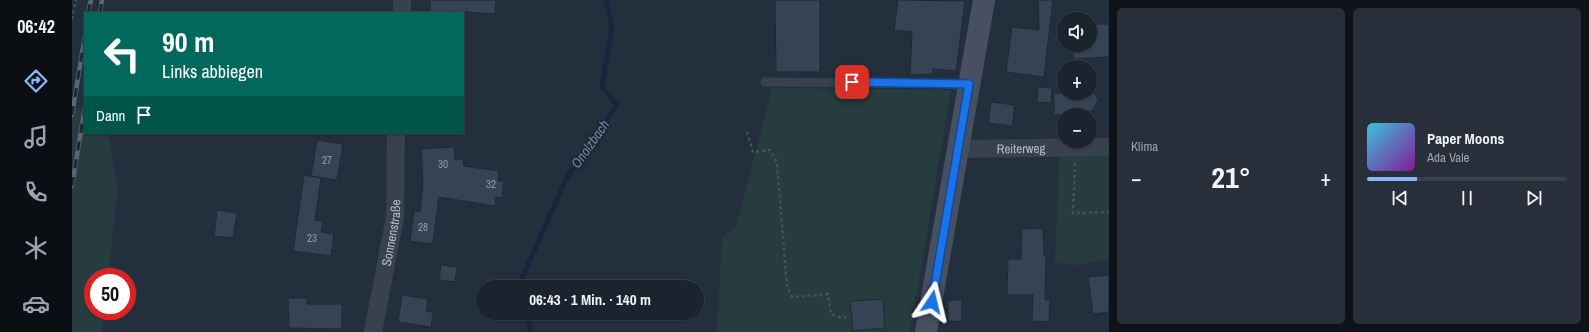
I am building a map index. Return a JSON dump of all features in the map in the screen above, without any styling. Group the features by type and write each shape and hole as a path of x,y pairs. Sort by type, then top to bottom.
{"main road":[{"path":"926,332 984,0"}],"street":[{"path":"402,0 402,12"},
{"name":"Sonnenstraße","path":"373,332 395,217 396,134"},
{"name":"Reiterweg","path":"1097,147 1109,147"},
{"name":"Reiterweg","path":"958,149 1076,148"}],"lane":[{"path":"765,82 969,84"}],"path":[{"path":"72,19 76,0"},
{"path":"747,132 753,152 770,150 777,163 787,287 792,297 828,294 831,314 842,318 850,317"},
{"path":"1076,148 1073,213 1109,212"}],"green space":[{"path":"772,88 951,90 910,332 717,332 722,237 736,227"},
{"path":"72,107 84,109 84,134 108,134 118,188 109,268 84,268 84,320 103,320 102,332 72,332"},
{"path":"1109,151 1109,259 1079,265 1055,263 1059,154"}],"building":[{"path":"430,0 496,0 495,14 453,11 430,12"},
{"path":"775,0 820,0 820,72 776,72"},
{"path":"898,0 965,1 956,71 933,69 932,74 910,75 912,32 894,30"},
{"path":"1038,0 1053,0 1044,77 1006,72 1012,27 1039,30"},
{"path":"1097,24 1109,24 1109,57 1073,59 1073,52 1097,52"},
{"path":"1038,87 1052,88 1051,103 1037,102"},
{"path":"1054,93 1057,93 1057,100 1097,100 1097,98 1098,101 1094,108 1057,108 1057,115 1054,115"},
{"path":"991,102 1015,105 1012,126 988,123"},
{"path":"317,140 343,144 337,180 311,176"},
{"path":"454,147 455,160 463,159 464,166 499,171 498,181 504,181 502,198 496,197 495,206 439,197 433,244 410,241 414,211 420,212 423,183 421,149"},
{"path":"304,175 321,178 315,220 323,221 321,232 334,234 331,256 293,251"},
{"path":"217,210 237,213 233,238 214,236"},
{"path":"1043,228 1044,255 1046,255 1045,300 1050,300 1049,322 1032,321 1033,295 1007,295 1008,259 1021,259 1022,229"},
{"path":"441,265 457,267 455,282 439,280"},
{"path":"1109,275 1109,312 1093,314 1088,277"},
{"path":"402,295 428,299 426,311 433,312 431,327 398,322"},
{"path":"288,298 307,298 307,304 342,304 342,329 289,328"},
{"path":"883,299 885,328 853,331 850,301"},
{"path":"948,300 962,300 962,322 948,321"}],"waterway":[{"name":"Onolzbach","path":"522,280 567,177 617,105 602,87 612,26 606,0"},
{"name":"Onolzbach","path":"528,320 530,332"}],"railway":[{"path":"88,12 91,0"},
{"path":"100,12 102,0"},
{"path":"72,115 84,41"},
{"path":"72,186 84,112"}],"route":[{"path":"852,82 969,84 932,302"}]}
